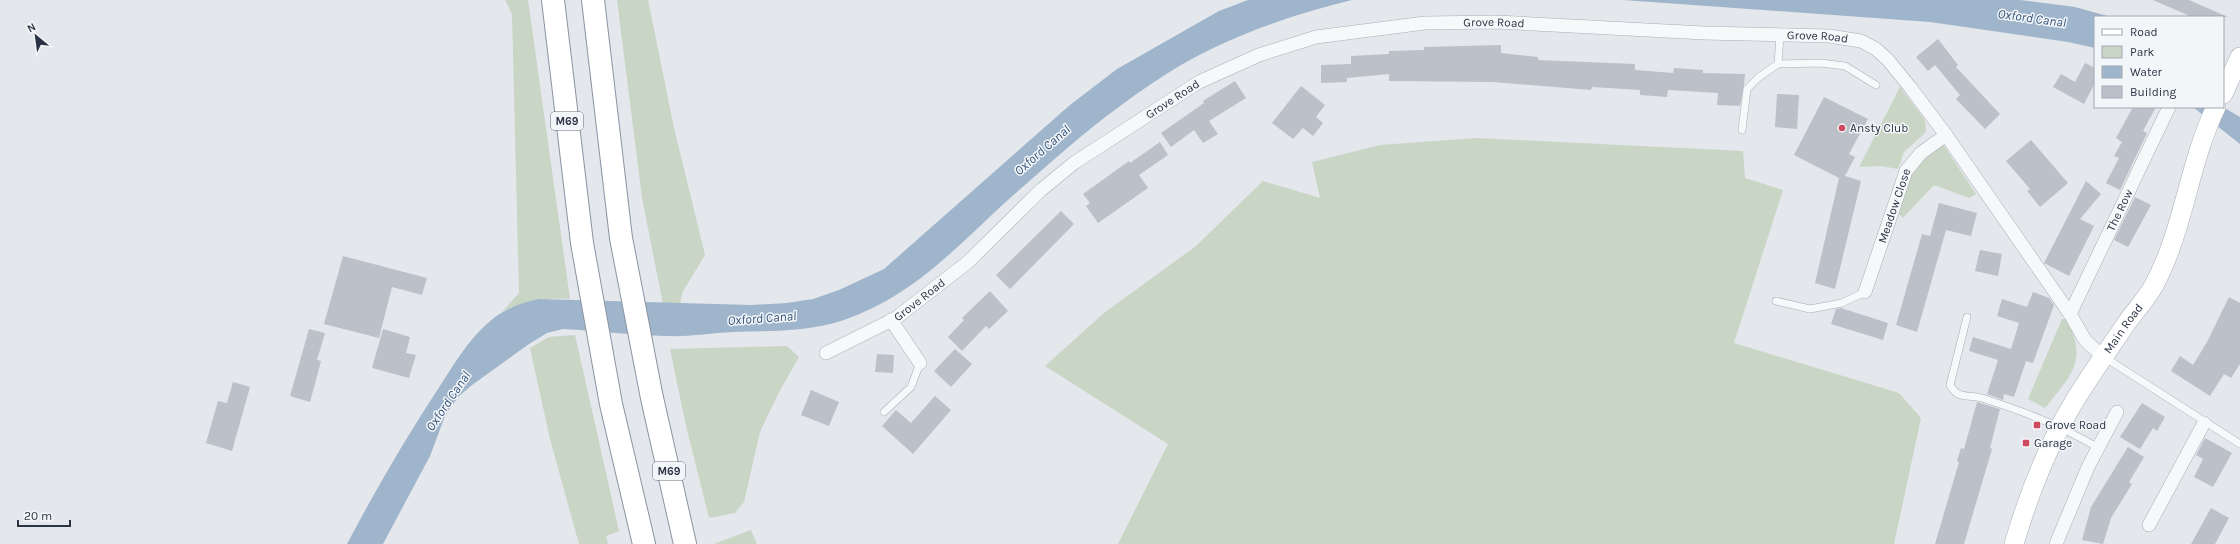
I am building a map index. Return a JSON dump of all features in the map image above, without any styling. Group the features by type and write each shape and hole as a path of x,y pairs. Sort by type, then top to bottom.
{"highway":[{"name":"M69","path":"553,0 582,243 611,404 644,544"},
{"name":"M69","path":"593,0 621,238 652,398 686,544"}],"main road":[{"path":"2226,87 2240,57"},
{"name":"Main Road","path":"2014,544 2034,486 2061,426 2076,398 2152,287 2170,250 2200,148 2216,108"}],"street":[{"name":"Grove Road","path":"826,352 891,320 968,262 1041,190 1074,163 1199,82 1258,55 1316,37 1425,23 1497,22 1847,38 1861,41 1876,49 1888,60 1946,135 2070,314 2085,340 2103,357"},
{"name":"The Row","path":"2070,314 2169,108"},
{"name":"Meadow Close","path":"1865,292 1906,171 1921,152 1946,135"},
{"path":"891,320 920,363"},
{"path":"2056,544 2097,447 2116,412"},
{"path":"2149,526 2204,423"}],"lane":[{"path":"1778,64 1780,35"},
{"path":"1742,130 1747,89 1759,77 1778,64 1820,63 1845,66 1876,85"},
{"path":"1776,301 1810,309 1842,303 1865,292"},
{"path":"1967,317 1950,385 1953,391 1965,397 1979,397 2022,410 2061,426 2097,447"},
{"path":"2103,357 2204,423 2240,444"},
{"path":"884,412 910,387 920,363"}],"green space":[{"path":"505,0 528,0 570,299 552,299 527,302 502,312 519,293 512,14"},
{"path":"617,0 648,0 674,128 705,255 682,293 680,305 663,304 642,198"},
{"path":"1900,87 1925,120 1926,132 1904,152 1898,169 1881,166 1859,167"},
{"path":"1477,138 1743,151 1745,178 1783,190 1734,343 1899,393 1921,418 1894,544 1118,544 1168,444 1045,366 1104,313 1196,246 1263,181 1320,198 1312,162 1380,145"},
{"path":"1939,143 1944,146 1976,194 1969,198 1934,185 1903,218 1899,214 1898,208 1909,171"},
{"path":"2062,319 2066,319 2073,334 2076,346 2076,357 2074,367 2069,376 2045,408 2028,399"},
{"path":"575,335 619,531 606,536 608,544 579,544 550,439 530,348 549,337"},
{"path":"787,346 799,357 778,394 760,432 744,502 735,513 709,518 686,426 670,349"},
{"path":"751,530 757,544 714,544"}],"water":[{"name":"Oxford Canal","path":"1248,0 1352,0 1264,26 1201,54 1166,74 1079,138 927,273 908,287 867,311 844,320 817,327 775,331 674,336 563,329 547,333 529,344 472,385 458,397 445,416 430,456 383,544 347,544 402,446 455,363 480,330 506,310 525,302 539,299 751,305 787,303 813,299 839,290 884,269 1070,105 1117,69 1219,11"},
{"name":"Oxford Canal","path":"1623,0 2020,0 2075,7 2107,16 2094,16 2094,48 2068,42 1930,22"},
{"path":"2194,108 2224,108 2240,117 2240,144"}],"building":[{"path":"2153,0 2189,0 2228,17 2190,16"},
{"path":"1938,39 1958,65 1956,67 2000,114 1985,129 1956,99 1960,95 1935,65 1928,71 1916,57"},
{"path":"1501,45 1501,53 1538,57 1538,60 1635,64 1635,70 1673,73 1674,68 1703,70 1703,73 1745,74 1740,106 1717,105 1718,93 1668,90 1667,97 1640,95 1640,90 1592,87 1591,90 1493,82 1389,81 1389,74 1347,78 1347,82 1321,83 1321,65 1351,64 1351,56 1389,54 1389,51 1424,50 1424,47"},
{"path":"2085,63 2094,68 2094,85 2084,104 2053,87 2061,74 2075,82"},
{"path":"1235,81 1246,98 1209,121 1218,134 1203,143 1194,130 1171,147 1161,133 1204,103 1203,101"},
{"path":"1301,86 1325,105 1316,117 1323,123 1313,136 1303,128 1293,139 1272,123"},
{"path":"1777,94 1799,95 1797,129 1775,127"},
{"path":"1824,97 1868,119 1849,154 1855,157 1845,176 1861,181 1835,289 1815,283 1839,178 1794,155"},
{"path":"2132,108 2155,108 2143,131 2147,133 2120,190 2106,183 2119,158 2114,156 2122,142 2116,138"},
{"path":"2031,140 2068,183 2040,207 2027,191 2030,189 2006,161"},
{"path":"1160,142 1168,155 1139,175 1148,188 1098,223 1086,206 1090,203 1083,194 1129,161 1130,163"},
{"path":"2086,181 2101,194 2080,219 2094,226 2069,276 2044,263"},
{"path":"2135,197 2151,205 2128,247 2114,240"},
{"path":"1939,203 1977,213 1971,236 1946,230 1917,332 1896,325 1922,234 1930,236"},
{"path":"1061,211 1074,224 1010,289 996,275"},
{"path":"1980,250 2002,254 1998,276 1975,271"},
{"path":"343,256 427,278 422,295 392,287 379,338 324,324"},
{"path":"990,291 1008,311 989,329 986,326 962,351 948,337 964,320 962,318"},
{"path":"2033,292 2049,298 2054,305 2033,363 2026,361 2014,397 2004,394 2003,400 1987,394 1998,360 1969,351 1973,337 2011,349 2019,323 1997,316 2002,299 2027,307"},
{"path":"2229,297 2240,303 2240,364 2231,378 2224,374 2210,396 2171,371 2180,356 2193,365 2207,342"},
{"path":"1841,308 1888,323 1883,340 1831,324 1836,309"},
{"path":"309,329 325,333 317,360 321,361 310,402 290,396"},
{"path":"383,329 410,337 406,353 416,355 409,378 372,368"},
{"path":"955,349 972,364 951,387 934,371"},
{"path":"877,354 894,355 893,373 875,372"},
{"path":"233,382 250,387 232,451 206,443 218,401 227,403"},
{"path":"811,390 839,402 829,426 801,415"},
{"path":"935,396 951,410 913,454 882,426 896,410 911,423"},
{"path":"1977,402 2000,409 1990,448 1992,449 1964,544 1935,544 1959,462 1957,461 1961,448 1964,449"},
{"path":"2142,403 2165,417 2157,431 2153,428 2140,449 2120,437"},
{"path":"2205,438 2232,453 2213,487 2194,477 2203,459 2196,455"},
{"path":"2128,447 2144,457 2129,482 2132,484 2111,518 2103,544 2082,540 2091,507"},
{"path":"2211,508 2229,518 2215,544 2191,544"}],"place":[{"name":"Ansty Club","path":"1842,128"},
{"name":"Grove Road","path":"2037,425"},
{"name":"Garage","path":"2026,443"}]}
